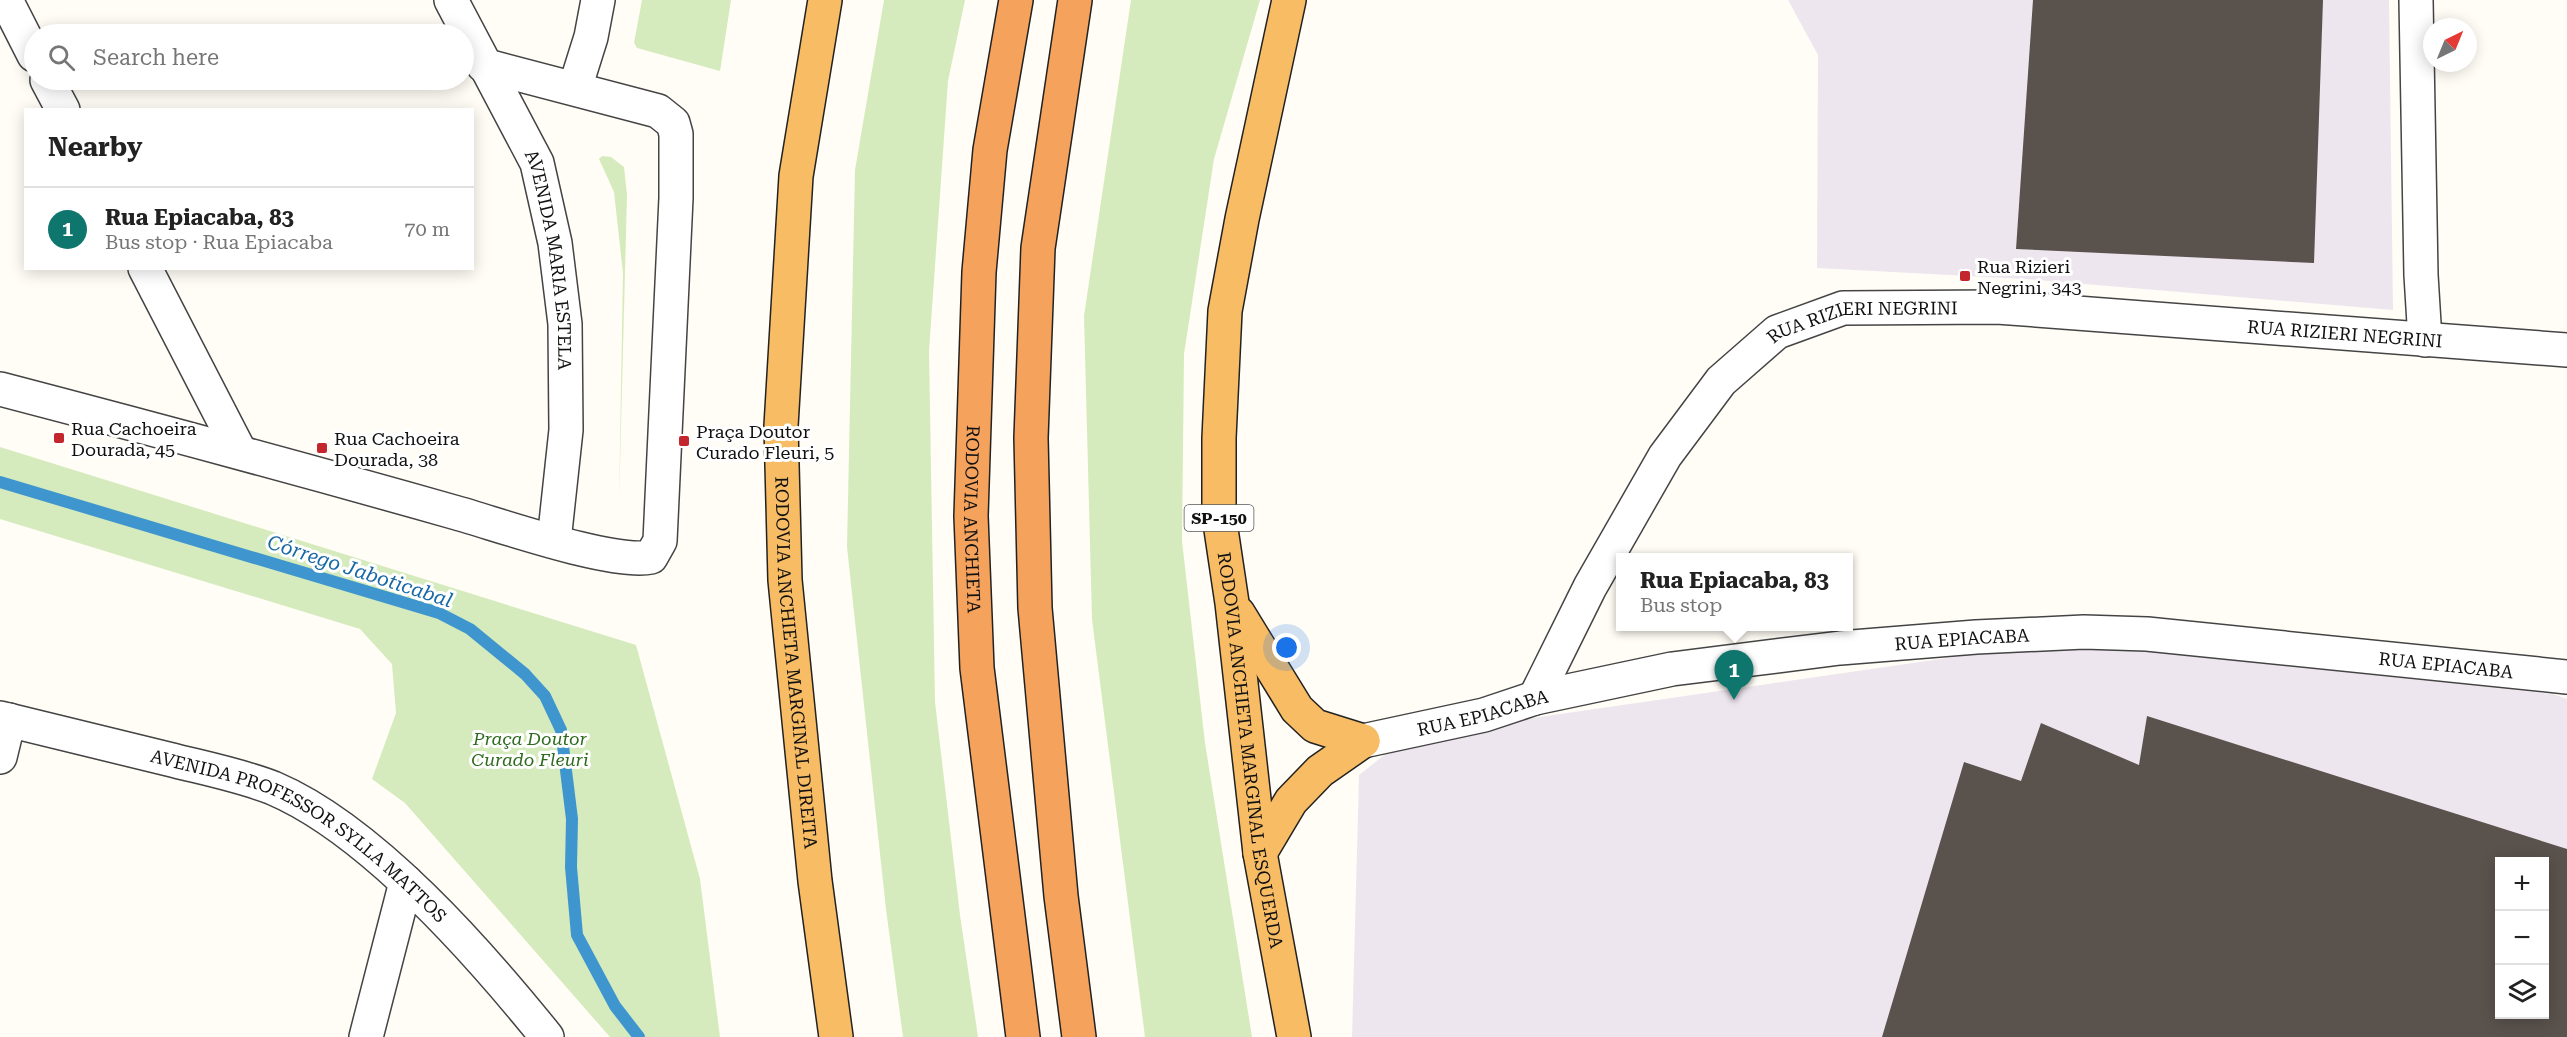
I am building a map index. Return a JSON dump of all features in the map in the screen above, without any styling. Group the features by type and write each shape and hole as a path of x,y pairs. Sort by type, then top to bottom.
{"highway":[{"name":"RODOVIA ANCHIETA MARGINAL DIREITA","path":"825,0 796,176 781,426 785,580 815,881 836,1037"},
{"name":"RODOVIA ANCHIETA","path":"1016,0 988,172 979,272 971,516 977,668 1023,1037"},
{"path":"1076,0 1038,249 1031,438 1035,608 1060,896 1079,1037"},
{"name":"RODOVIA ANCHIETA MARGINAL ESQUERDA","path":"1289,0 1242,219 1225,311 1218,438 1219,516 1232,603 1260,853 1294,1037"},
{"path":"1232,603 1297,709 1315,726 1363,741"},
{"path":"1260,853 1291,801 1320,771 1363,741"}],"street":[{"path":"6,0 24,35"},
{"name":"AVENIDA MARIA ESTELA","path":"451,0 463,24"},
{"path":"575,88 591,37 598,0"},
{"path":"2416,0 2421,275 2425,340"},
{"name":"AVENIDA MARIA ESTELA","path":"474,47 537,163 555,243 566,324 566,430 554,541"},
{"path":"0,389 240,452 554,541 632,559 651,557 661,533 671,342 676,198 676,134 673,123 658,111 483,65"},
{"path":"52,90 62,108"},
{"path":"146,270 240,452"},
{"name":"RUA RIZIERI NEGRINI","path":"1535,698 1590,587 1665,456 1721,381 1777,333 1843,308 1997,307 2567,350"},
{"name":"RUA EPIACABA","path":"1363,741 1484,715 1535,698 1672,669 1840,648 1976,637 2084,632 2147,634 2567,677"},
{"path":"0,757 5,719"},
{"name":"AVENIDA PROFESSOR SYLLA MATTOS","path":"5,719 223,773 272,788 314,808 406,882 501,980 547,1037"},
{"path":"366,1037 406,882"}],"shaded area":[{"path":"1788,0 2389,0 2393,310 2025,279 1817,268 1818,55"},
{"path":"2058,642 2553,694 2567,699 2567,1037 1352,1037 1359,775 1408,736"}],"green space":[{"path":"642,0 731,0 720,71 637,48 634,43"},
{"path":"884,0 965,0 948,81 929,351 935,702 960,915 978,1037 903,1037 886,909 847,547 855,170"},
{"path":"1131,0 1260,0 1214,159 1184,354 1182,541 1205,743 1252,1037 1145,1037 1092,619 1084,316"},
{"path":"602,156 611,157 624,167 627,195 619,504 623,273 614,192 599,159"},
{"name":"Praça Doutor Curado Fleuri","path":"0,447 636,645 700,879 720,1037 610,1037 405,803 372,779 396,713 392,664 360,629 0,519"}],"building":[{"path":"2033,0 2323,0 2314,263 2016,249"},
{"path":"2147,716 2567,849 2567,1037 1882,1037 1964,762 2021,781 2041,723 2139,765"}],"waterway":[{"name":"Córrego Jaboticabal","path":"0,482 439,613 470,629 525,674 545,696 561,730 572,819 571,867 577,935 615,1006 639,1037"}],"place":[{"name":"Rua Rizieri Negrini, 343","path":"1965,276"},
{"name":"Rua Cachoeira Dourada, 45","path":"59,438"},
{"name":"Praça Doutor Curado Fleuri, 5","path":"684,441"},
{"name":"Rua Cachoeira Dourada, 38","path":"322,448"},
{"name":"Rua Epiacaba, 83","path":"1734,700"}]}
